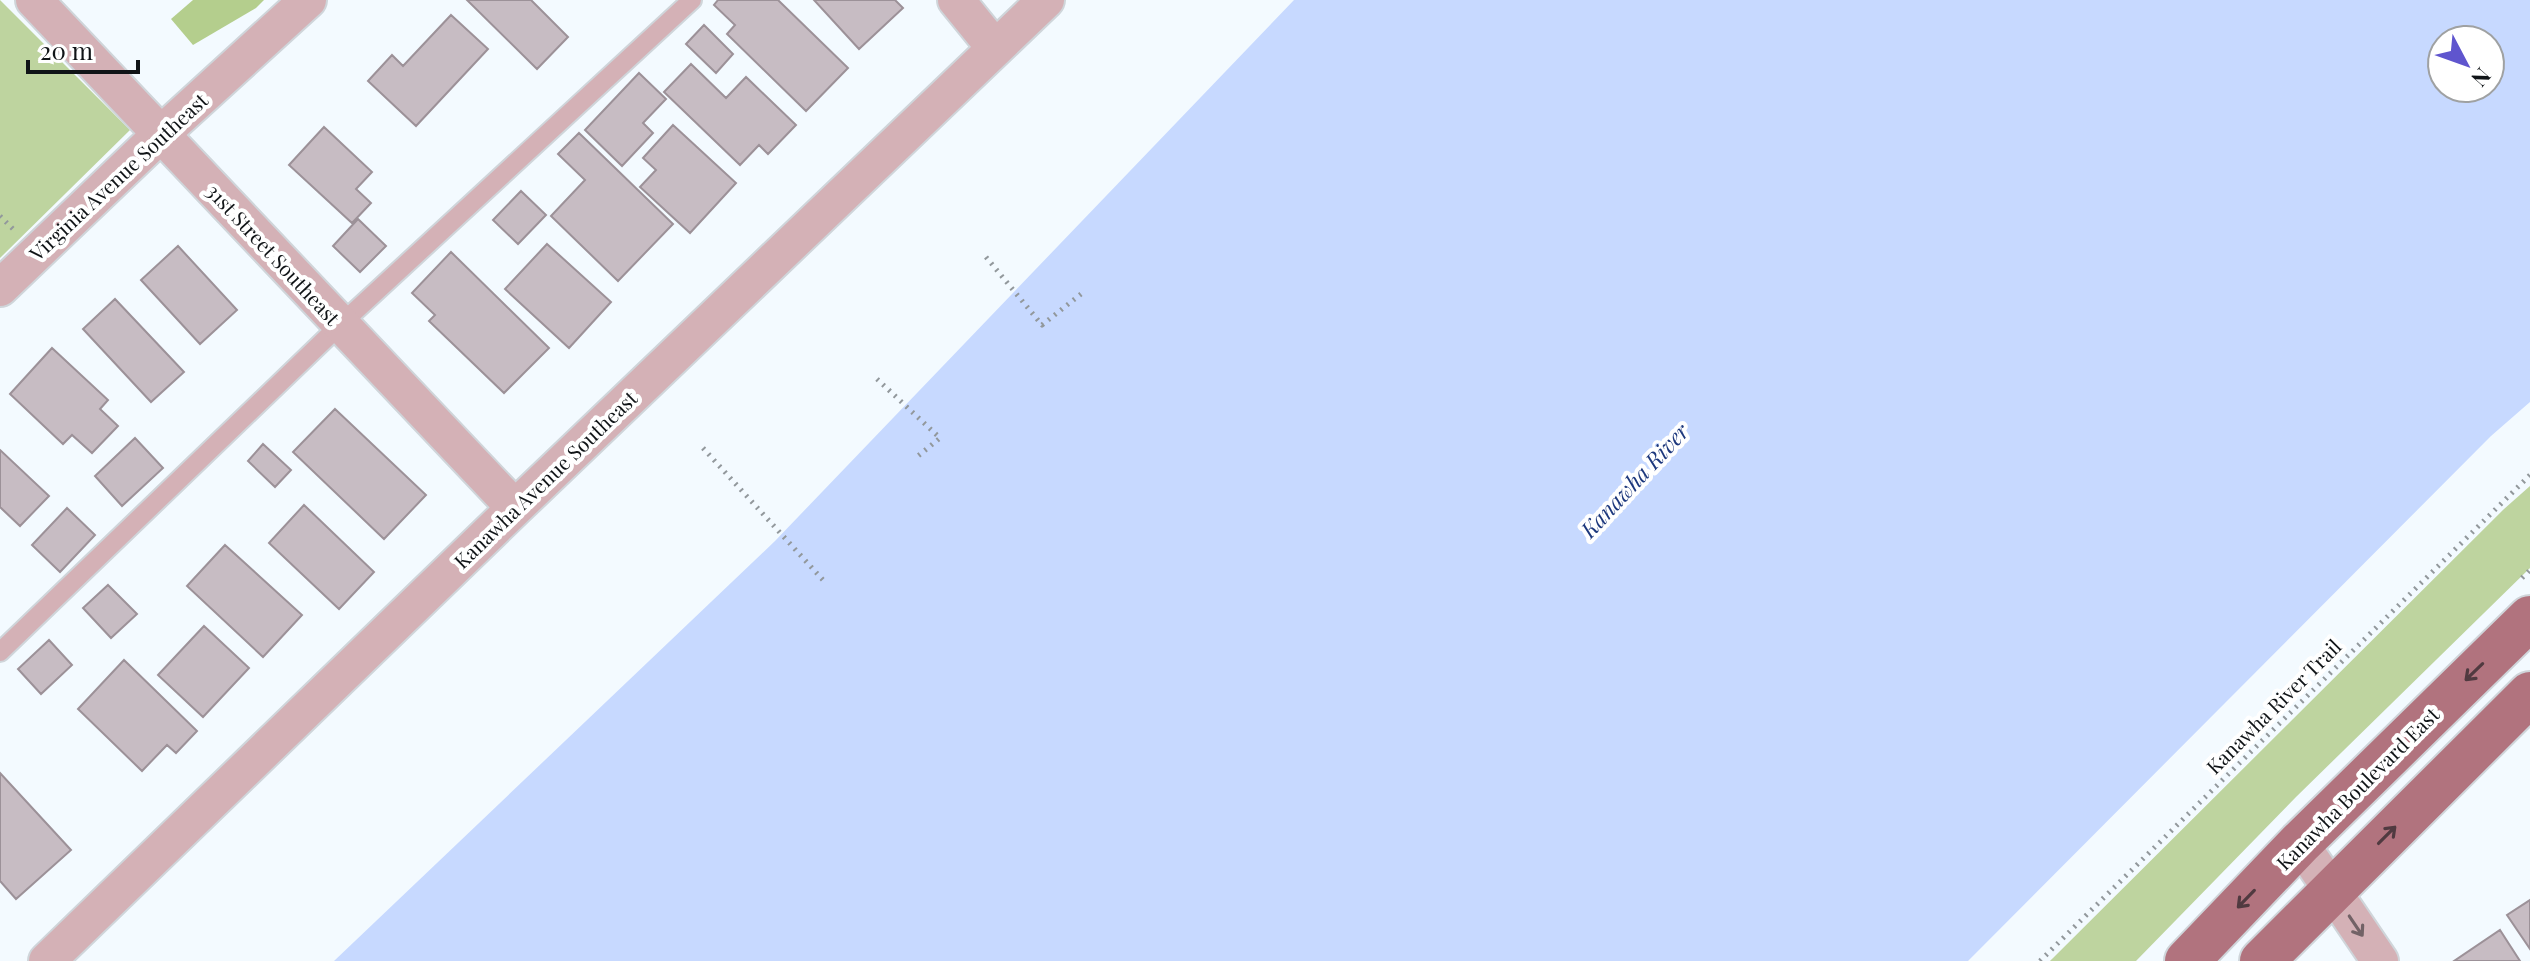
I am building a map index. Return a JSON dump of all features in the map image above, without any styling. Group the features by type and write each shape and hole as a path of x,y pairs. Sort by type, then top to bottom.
{"main road":[{"name":"Kanawha Boulevard East","path":"2187,961 2300,843 2530,618"},
{"path":"2262,961 2530,694"}],"street":[{"name":"31st Street Southeast","path":"34,0 515,508"},
{"name":"Virginia Avenue Southeast","path":"0,288 161,134 308,0"},
{"path":"956,0 995,48"},
{"name":"Kanawha Avenue Southeast","path":"47,961 1046,0"},
{"path":"2300,843 2380,961"}],"lane":[{"path":"0,652 341,324 692,0"}],"path":[{"path":"986,257 1042,325 1081,294"},
{"path":"877,379 940,438 918,456"},
{"path":"703,448 823,580"},
{"name":"Kanawha River Trail","path":"2040,961 2530,475"}],"green space":[{"path":"0,0 130,130 0,258"},
{"path":"193,0 264,0 256,8 193,45 171,19"},
{"path":"2530,486 2530,568 2296,797 2136,961 2050,961 2504,509"}],"water":[{"name":"Kanawha River","path":"1294,0 2530,0 2530,402 2491,436 1968,961 334,961 775,541"}],"building":[{"path":"467,0 531,0 568,37 537,69"},
{"path":"718,0 778,0 848,68 806,111 727,34 735,25 714,5"},
{"path":"814,0 895,0 903,8 859,49"},
{"path":"451,15 488,49 416,126 368,81 392,55 403,66"},
{"path":"704,25 733,54 716,73 686,44"},
{"path":"691,64 726,98 746,77 796,125 768,154 759,145 740,165 664,92"},
{"path":"639,73 666,99 643,123 653,133 622,166 585,130"},
{"path":"673,125 736,183 690,233 640,187 656,170 643,158"},
{"path":"324,127 372,172 356,189 371,203 352,223 289,165"},
{"path":"579,133 673,224 618,281 551,216 585,180 558,154"},
{"path":"521,191 546,215 518,244 493,220"},
{"path":"358,219 386,246 360,272 333,246"},
{"path":"547,244 611,302 569,348 505,289"},
{"path":"178,246 237,310 200,344 141,280"},
{"path":"451,252 549,348 504,393 429,321 435,315 412,293"},
{"path":"115,299 184,372 151,402 83,329"},
{"path":"52,348 108,400 100,409 118,426 92,453 72,435 63,444 10,394"},
{"path":"335,409 426,495 384,539 293,452"},
{"path":"135,438 163,468 122,506 95,476"},
{"path":"263,444 291,470 275,487 248,461"},
{"path":"0,450 49,496 20,526 0,507"},
{"path":"304,505 374,572 339,609 269,543"},
{"path":"67,508 95,535 60,572 32,545"},
{"path":"225,545 302,615 263,657 187,586"},
{"path":"108,585 137,614 111,638 83,608"},
{"path":"204,626 249,668 203,717 158,675"},
{"path":"49,640 72,665 41,694 18,669"},
{"path":"124,660 197,731 176,753 167,745 142,771 78,709"},
{"path":"0,773 71,850 16,899 0,881"},
{"path":"2530,900 2530,949 2507,915"},
{"path":"2500,930 2520,961 2454,961"}]}
